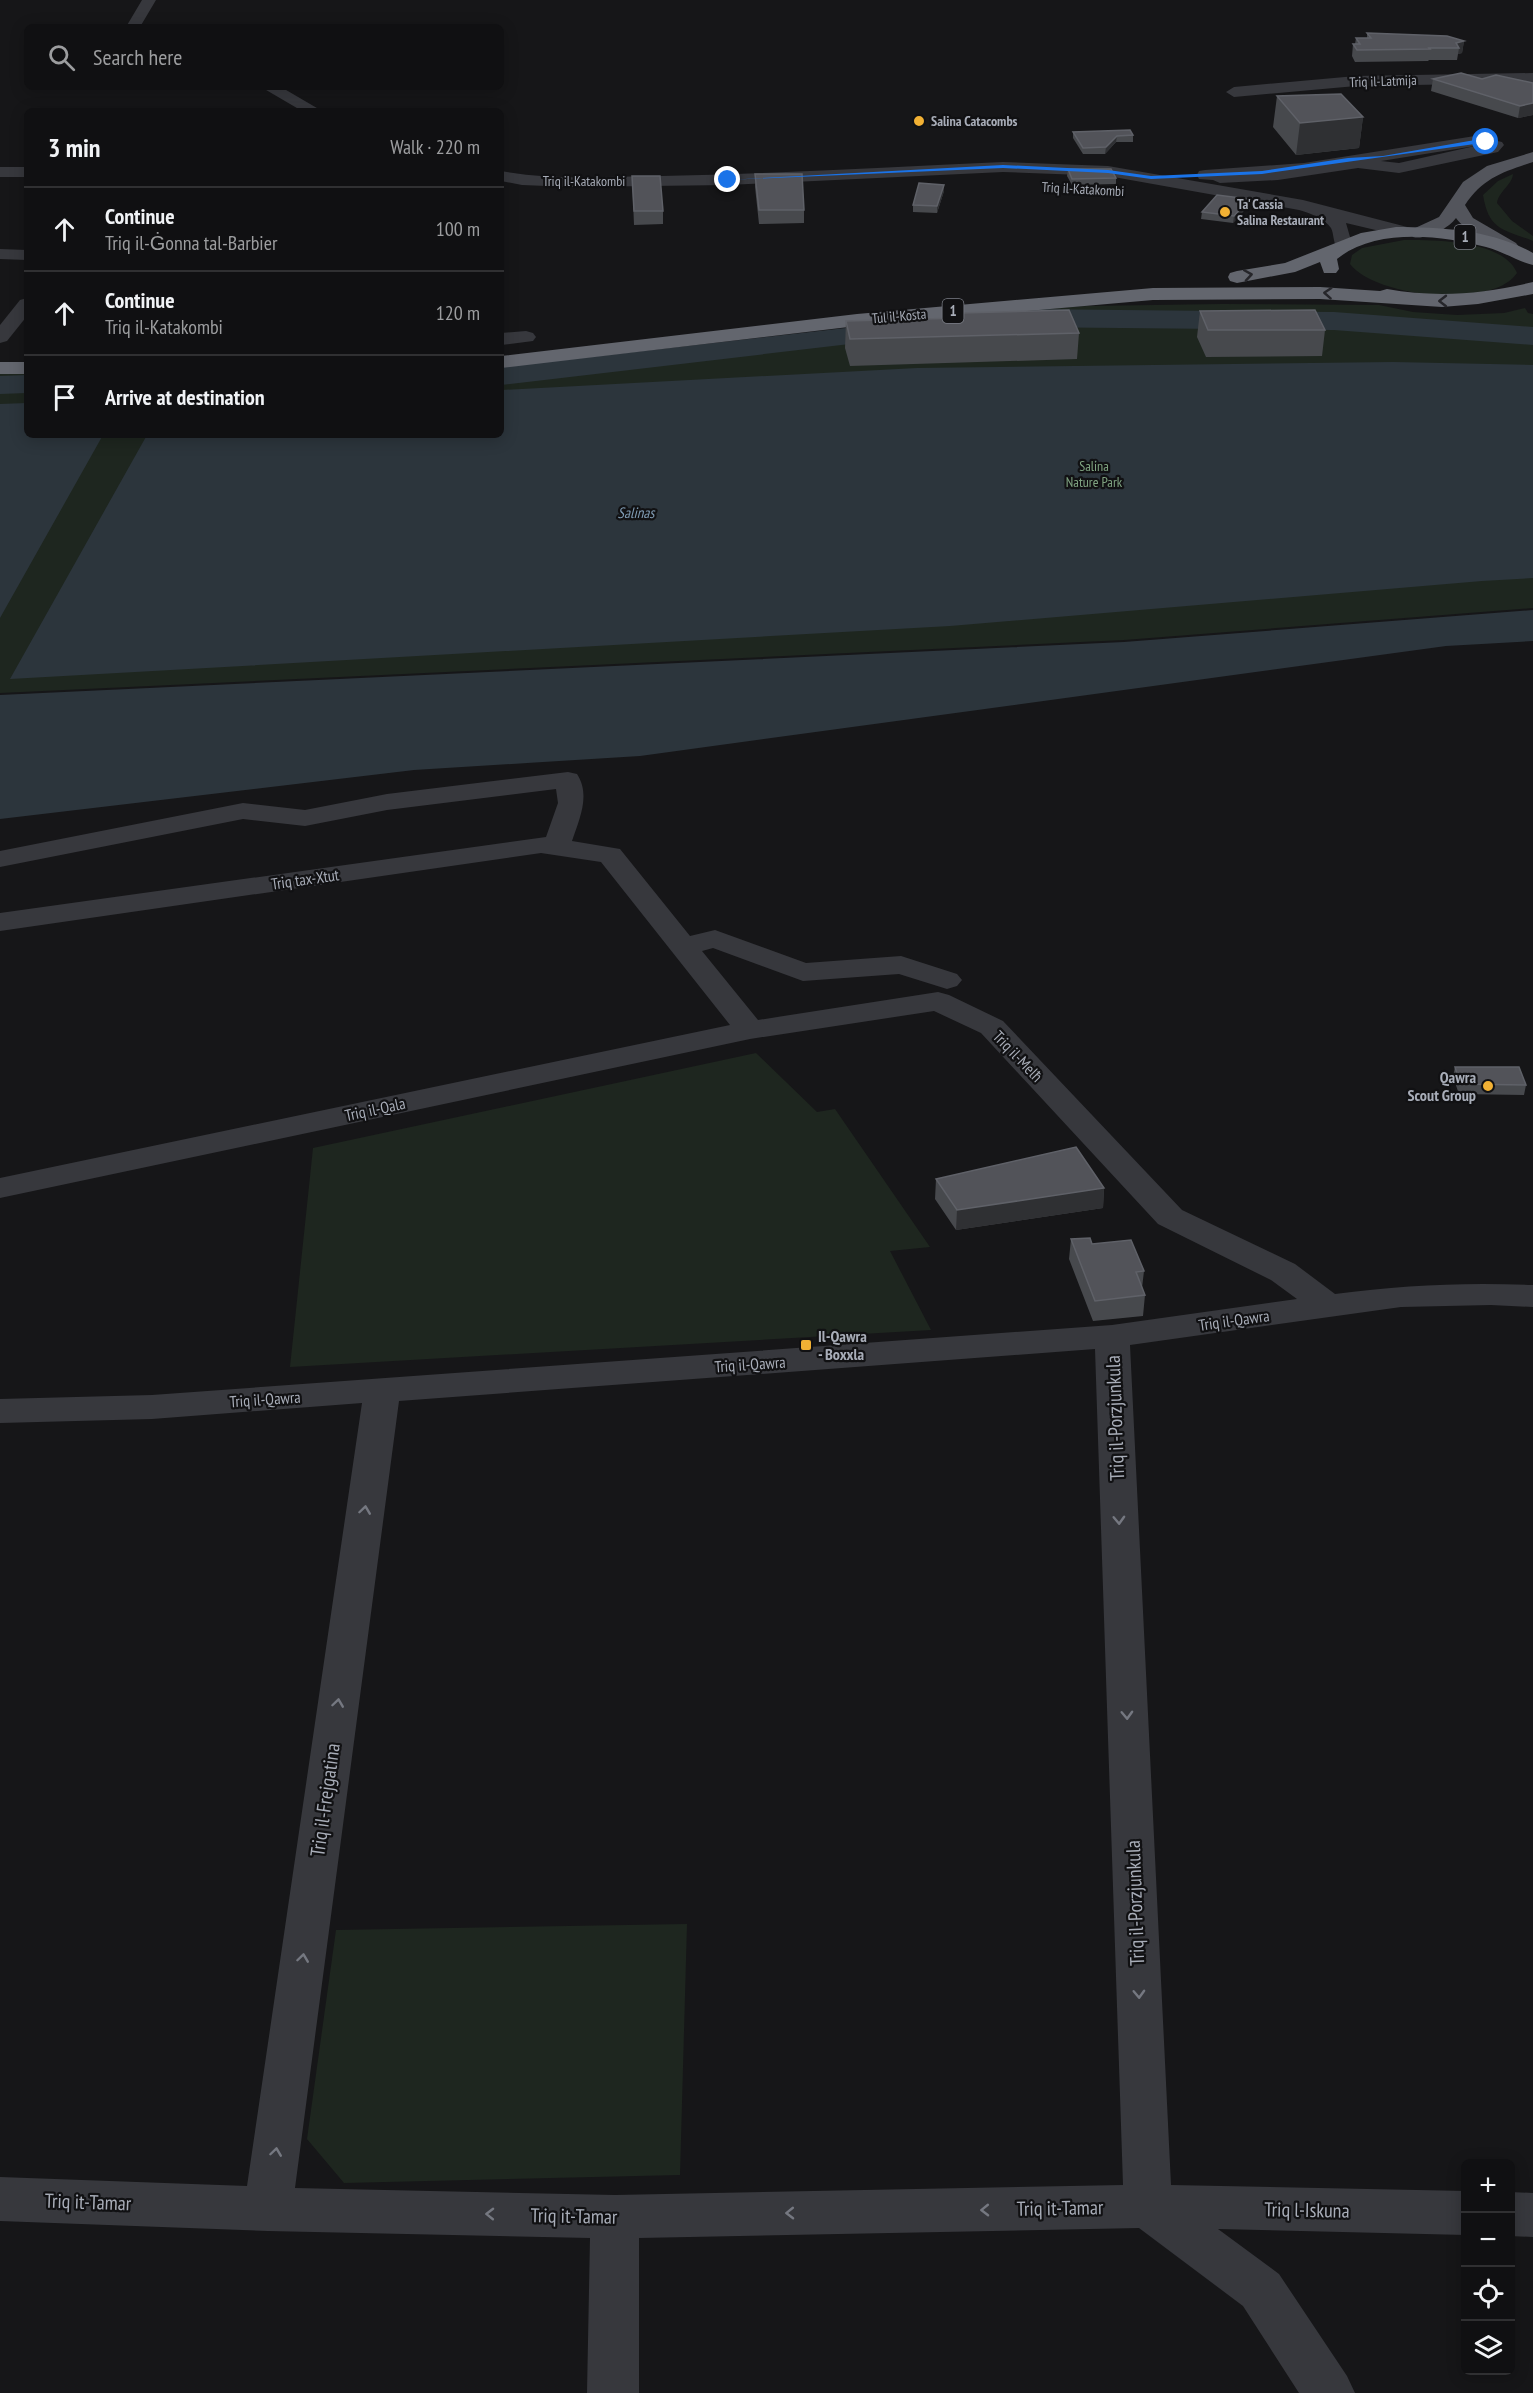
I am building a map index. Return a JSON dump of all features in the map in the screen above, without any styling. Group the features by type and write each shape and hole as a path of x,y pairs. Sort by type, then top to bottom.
{"highway":[{"name":"1","path":"1525,255 1453,235 1412,232 1375,235 1338,247 1328,258 1328,266 1334,274 1360,287 1407,299 1438,302 1478,301 1533,288"},
{"name":"Tul il-Kosta","path":"504,352 664,330 894,306 1232,277 1289,268 1338,247"},
{"name":"Tul il-Kosta","path":"504,362 857,320 1153,294 1320,293 1407,299"},
{"name":"1","path":"1509,294 1533,293"},
{"path":"0,360 24,360"},
{"path":"0,368 24,368"}],"main road":[{"path":"1412,232 1445,221 1469,186 1492,170 1533,157"},
{"path":"1455,204 1467,222 1525,255"}],"street":[{"path":"135,24 149,0"},
{"name":"Triq il-Latmija","path":"1234,92 1356,81 1533,78"},
{"path":"274,90 308,108"},
{"path":"1151,178 1262,173 1383,157 1475,141 1496,145 1492,149 1468,152 1399,168 1358,164 1278,175 1198,179 1177,184"},
{"name":"Triq il-Katakombi","path":"504,177 522,180 571,182 728,180 1003,166 1108,171 1212,191 1303,205 1323,212 1412,232"},
{"name":"Triq il-Katakombi","path":"956,170 1006,174 1028,184 1034,174 1048,169"},
{"path":"0,172 24,172"},
{"name":"Triq il-Katakombi","path":"1133,192 1212,191"},
{"path":"1323,212 1340,227 1338,247"},
{"path":"0,254 24,255"},
{"path":"0,338 24,308"},
{"path":"504,339 526,337"},
{"path":"0,338 24,339"},
{"path":"0,859 243,811 305,818 387,802 568,780 571,803 557,846"},
{"name":"Triq tax-Xtut","path":"0,922 541,845 610,855 683,946"},
{"path":"715,939 803,972 902,965 947,980 935,989 938,1001 750,1030 683,946 715,939"},
{"name":"Triq il-Melħ","path":"938,1001 992,1027 1170,1217 1283,1272 1329,1307"},
{"name":"Triq il-Qala","path":"0,1188 750,1030"},
{"name":"Triq il-Qawra","path":"0,1411 152,1407 1112,1336 1401,1296 1491,1294 1533,1296"},
{"name":"Triq il-Porzjunkula","path":"1112,1336 1148,2206"},
{"name":"Triq il-Frejgatina","path":"268,2210 382,1390"},
{"name":"Triq it-Tamar","path":"0,2199 268,2210 615,2217 1148,2206"},
{"path":"1148,2206 1262,2290 1329,2393"},
{"name":"Triq l-Iskuna","path":"1148,2206 1461,2213"},
{"path":"1515,2214 1533,2215"},
{"path":"613,2393 615,2217"}],"green space":[{"path":"1513,174 1497,203 1512,221 1533,236 1533,241 1499,227 1489,216 1486,207 1483,195 1498,181"},
{"path":"1404,240 1450,242 1483,248 1510,262 1517,273 1504,285 1484,292 1434,295 1383,285 1363,275 1350,264 1352,255 1362,248"},
{"name":"Salinas","path":"1379,305 1413,312 1457,315 1504,313 1525,308 1528,313 1533,314 1533,608 1124,640 0,693 0,374 24,374 24,438 504,438 504,367 1019,311 1086,306"},
{"path":"756,1053 817,1112 835,1109 930,1247 890,1251 931,1330 290,1367 313,1148"},
{"path":"687,1924 680,2175 344,2183 307,2139 336,1930"}],"water":[{"name":"Salinas","path":"1393,362 1533,365 1533,578 950,626 10,679 145,438 504,438 504,390 917,368"},
{"path":"24,403 24,438 101,438 0,618 0,404"},
{"path":"1533,610 1533,641 1446,646 640,756 414,770 0,819 0,695 1124,642"}],"building":[{"path":"1367,33 1447,36 1464,41 1456,43 1459,48 1357,50 1353,44 1360,44 1356,38 1371,38"},
{"path":"1461,73 1482,79 1496,75 1533,83 1533,103 1520,106 1433,79"},
{"path":"1341,94 1363,117 1300,123 1277,96"},
{"path":"1130,130 1133,135 1117,136 1106,147 1083,148 1073,132"},
{"path":"1068,169 1111,169 1116,178 1072,179"},
{"path":"755,174 802,174 804,210 759,210"},
{"path":"632,176 660,176 663,211 634,211"},
{"path":"919,183 944,185 937,206 913,205"},
{"path":"1217,195 1249,199 1234,216 1202,212"},
{"path":"1069,310 1079,333 850,339 846,321 962,318 960,313"},
{"path":"1315,310 1325,330 1208,330 1200,311"},
{"path":"1455,1067 1519,1067 1526,1085 1460,1084"},
{"path":"1076,1147 1104,1188 957,1210 936,1179"},
{"path":"1090,1238 1092,1244 1131,1240 1144,1271 1136,1272 1145,1295 1095,1301 1071,1239"}],"waterway":[{"path":"1003,320 1021,318 1334,321 1533,336"},
{"path":"504,376 916,329"},
{"path":"0,385 24,384"}],"place":[{"name":"Salina Catacombs","path":"919,121"},
{"name":"Ta' Cassia Salina Restaurant","path":"1225,212"},
{"name":"Qawra Scout Group","path":"1488,1086"},
{"name":"Il-Qawra - Boxxla","path":"806,1345"}],"route":[{"path":"728,180 1003,166 1108,171 1151,178 1262,173 1383,157 1475,141 1486,142"}],"park label":[{"name":"Salina Nature Park","path":"1094,474"}]}
